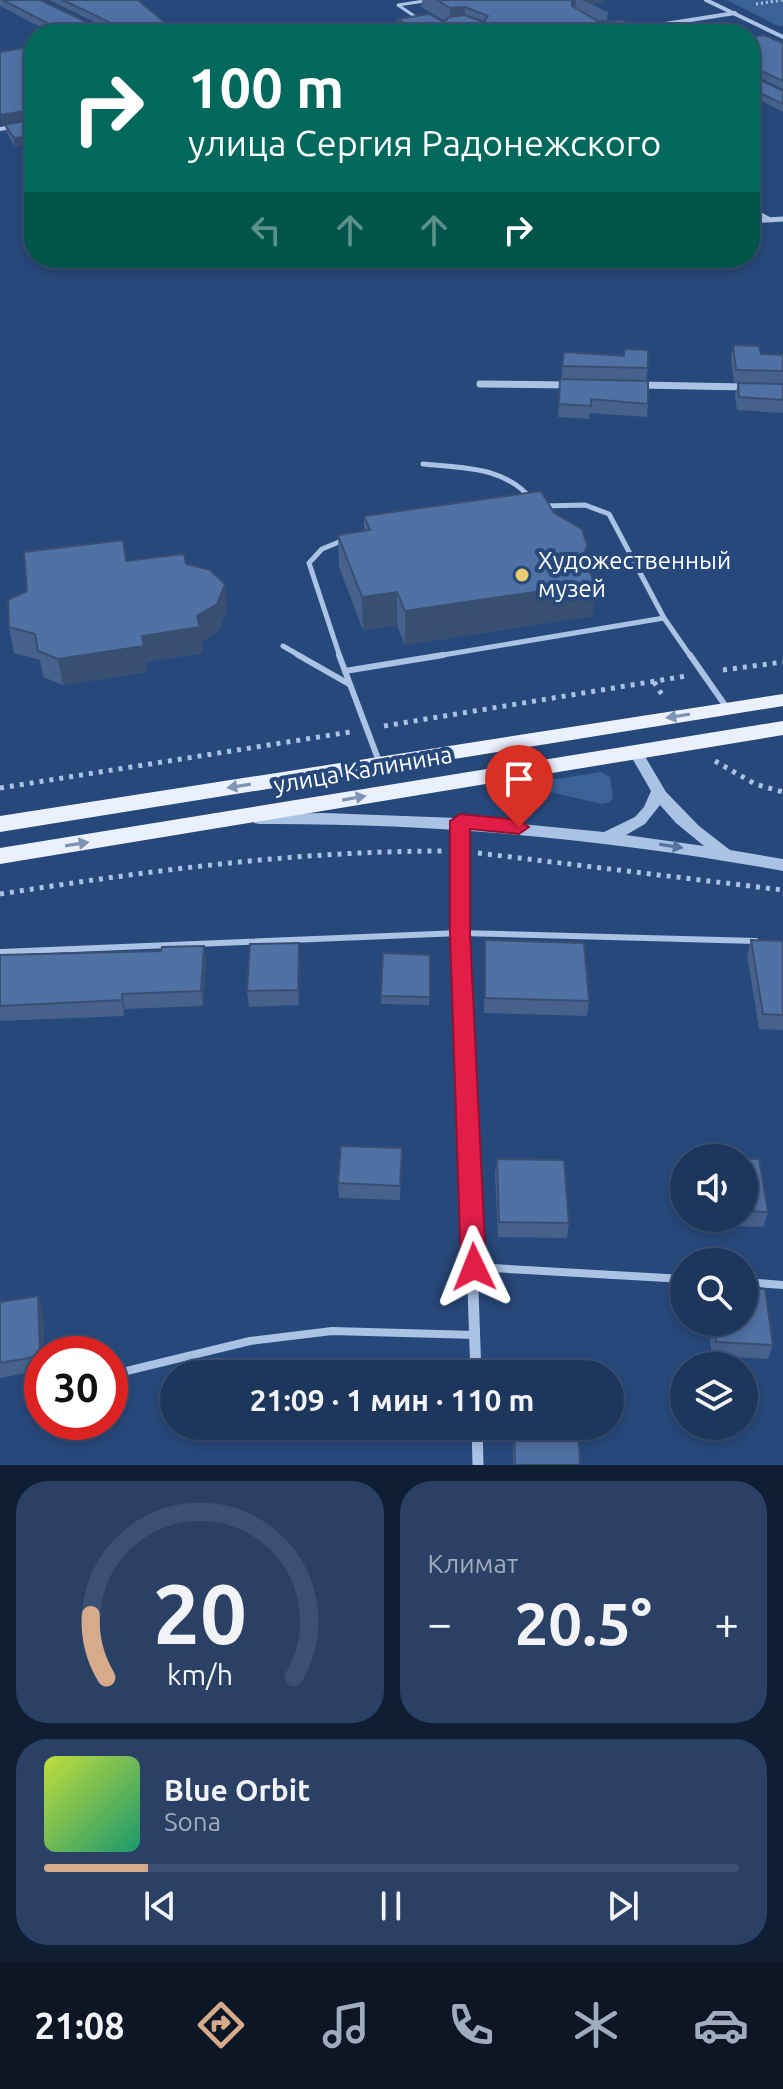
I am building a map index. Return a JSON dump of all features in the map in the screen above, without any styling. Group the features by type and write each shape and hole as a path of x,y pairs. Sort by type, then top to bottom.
{"main road":[{"name":"улица Калинина","path":"0,824 783,700"},
{"path":"620,725 635,751"},
{"name":"улица Калинина","path":"0,856 783,728"}],"street":[{"path":"706,0 757,24"},
{"path":"663,24 735,13"},
{"path":"760,26 783,37"},
{"path":"0,129 24,125"},
{"path":"760,215 769,220"},
{"path":"760,220 783,219"},
{"path":"480,384 586,385"},
{"path":"632,385 754,388"},
{"path":"635,751 657,793 705,840 733,856"},
{"path":"608,836 645,819 654,806 657,793"},
{"path":"222,820 460,821 608,836 783,865"},
{"path":"460,821 460,933 476,1360"},
{"path":"477,1440 478,1465"}],"lane":[{"path":"427,24 398,5 431,0"},
{"path":"423,464 501,474 525,488 536,506"},
{"path":"521,508 579,502 597,506 609,514 664,618 727,708"},
{"path":"351,537 322,549 309,563 349,684 380,764"},
{"path":"345,671 664,618"},
{"path":"283,646 349,684"},
{"path":"0,952 460,933 768,941"},
{"path":"474,1267 670,1278"},
{"path":"758,1283 783,1285"},
{"path":"128,1371 250,1341 332,1331 475,1335"}],"path":[{"path":"762,3 783,0"},
{"path":"717,671 783,662"},
{"path":"375,728 689,676"},
{"path":"654,682 667,703"},
{"path":"0,788 359,730"},
{"path":"707,757 755,784 783,792"},
{"path":"0,894 154,870 316,853 441,851"},
{"path":"472,852 783,890"}],"shaded area":[{"path":"727,0 783,0 783,26 778,26"},
{"path":"601,772 610,777 613,798 610,802 602,804 550,792 546,786 549,780"}],"building":[{"path":"3,0 40,0 90,24 49,24"},
{"path":"63,0 138,0 166,24 110,24"},
{"path":"437,0 572,0 572,6 599,22 623,20 632,24 406,24 397,19 429,14 444,22 449,17 464,15 484,22 488,16 465,7 450,8"},
{"path":"760,36 783,43 783,81 760,70"},
{"path":"24,48 24,111 0,115 0,52"},
{"path":"760,80 783,91 783,104 760,93"},
{"path":"24,121 24,137 14,138 5,125"},
{"path":"733,345 759,346 761,354 783,355 783,371 736,370"},
{"path":"624,349 648,350 648,368 562,366 564,352 624,356"},
{"path":"560,379 648,381 648,404 591,399 591,406 559,404"},
{"path":"738,383 783,384 783,400 739,397"},
{"path":"541,491 554,513 582,529 587,545 582,560 596,583 405,611 397,592 362,597 338,535 370,530 364,516"},
{"path":"123,540 126,561 184,554 186,564 210,570 225,584 217,604 197,616 200,627 142,636 144,646 58,659 38,651 35,634 9,627 8,600 27,591 24,552"},
{"path":"485,940 584,943 589,1001 485,998"},
{"path":"751,940 783,941 783,1015 763,1014"},
{"path":"299,943 298,990 247,991 250,944"},
{"path":"204,946 201,991 122,994 122,1000 0,1006 0,955 161,951 162,947"},
{"path":"383,953 430,955 430,997 381,996"},
{"path":"341,1146 402,1148 400,1186 338,1183"},
{"path":"497,1159 564,1160 569,1223 499,1222"},
{"path":"758,1159 759,1159 768,1212 758,1212"},
{"path":"758,1289 765,1289 773,1345 716,1342 715,1336 758,1336"},
{"path":"38,1296 39,1336 24,1336 24,1359 0,1363 0,1302"},
{"path":"514,1440 579,1440 580,1465 515,1465"}],"place":[{"name":"Художественный музей","path":"522,575"}],"route":[{"path":"474,1267 460,933 460,821 519,827"}]}
